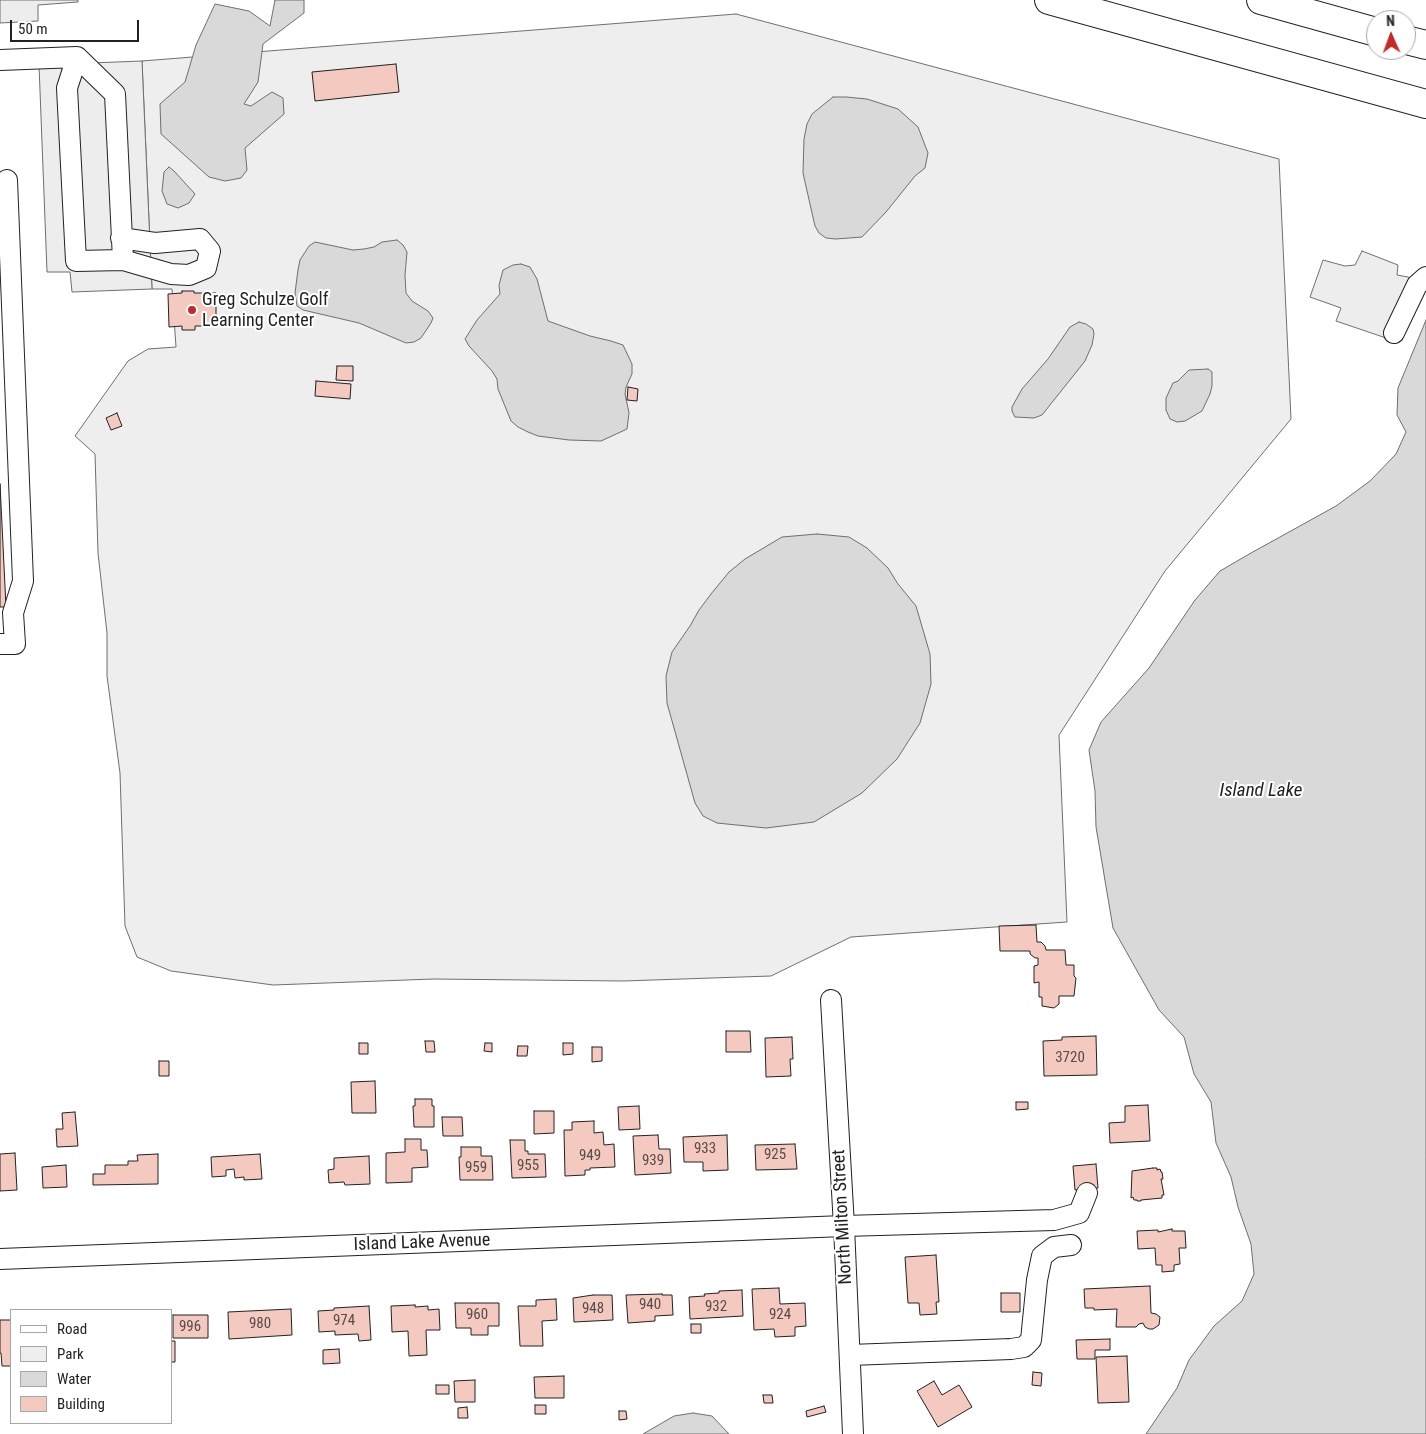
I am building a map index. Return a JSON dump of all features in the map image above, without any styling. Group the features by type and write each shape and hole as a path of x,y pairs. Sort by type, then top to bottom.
{"highway":[{"path":"1049,0 1426,104"},
{"path":"1261,0 1366,29"}],"street":[{"path":"77,57 67,88 76,261 123,260 171,274 189,275 206,268 210,251 200,239 155,243 121,238"},
{"path":"0,60 77,57 115,94 123,260"},
{"path":"0,644 16,644 13,613 23,581 7,180"},
{"path":"1394,333 1417,285 1426,277"},
{"name":"North Milton Street","path":"831,1000 844,1226 853,1434"},
{"name":"Island Lake Avenue","path":"0,1259 844,1226 1054,1220 1079,1214 1087,1193"},
{"path":"850,1355 1024,1348 1031,1340 1037,1280 1042,1256 1054,1247 1070,1245"}],"green space":[{"path":"736,14 1279,159 1291,419 1165,571 1059,735 1067,922 851,937 771,976 623,981 433,979 273,985 171,971 137,957 125,926 120,773 107,676 107,633 98,553 95,454 75,436 128,361 148,349 176,347 172,289 152,289 142,61"}],"shaded area":[{"path":"0,0 78,0 78,2 38,5 38,21 0,23"},
{"path":"142,61 152,289 72,292 70,272 47,272 39,65"},
{"path":"1362,251 1398,265 1397,275 1408,277 1424,286 1389,339 1336,321 1341,308 1310,297 1323,260 1345,266 1355,265"}],"water":[{"path":"275,0 304,0 304,13 263,44 258,82 244,104 251,106 272,92 283,98 284,114 245,148 247,170 241,178 225,181 209,177 161,134 160,104 185,82 196,45 215,4 249,11 270,26"},
{"path":"833,97 867,99 898,109 918,127 928,153 925,168 915,176 886,212 862,237 836,239 826,238 819,233 815,226 803,173 804,139 807,124 812,114"},
{"path":"169,167 195,194 189,203 178,208 167,204 162,191 164,172"},
{"path":"397,240 407,252 406,293 412,301 428,311 433,318 421,338 414,342 406,343 359,323 303,310 297,306 295,293 300,260 309,246 315,242 353,250 374,247 382,242"},
{"path":"521,264 530,267 537,279 548,321 623,345 632,364 632,374 625,394 629,413 627,429 601,441 569,440 538,436 518,427 511,421 498,389 497,379 465,339 477,320 500,294 499,285 503,270 513,265"},
{"name":"Island Lake","path":"1426,320 1426,1434 1146,1434 1177,1388 1189,1360 1214,1326 1242,1301 1254,1274 1251,1244 1238,1207 1231,1177 1216,1143 1211,1102 1194,1074 1184,1037 1159,1010 1113,928 1096,827 1095,791 1089,750 1101,722 1149,668 1195,600 1220,571 1336,506 1370,481 1396,454 1406,432 1397,415 1398,388"},
{"path":"1079,322 1093,329 1094,334 1092,345 1085,361 1042,415 1034,418 1015,417 1012,407 1022,389 1048,359 1070,327"},
{"path":"1208,369 1212,372 1212,386 1202,411 1185,421 1177,422 1170,419 1166,410 1166,398 1173,383 1178,381 1189,370"},
{"path":"817,534 849,537 867,548 888,568 916,606 930,654 931,684 920,723 897,759 862,793 814,822 766,828 717,823 703,816 695,803 667,703 666,676 672,652 699,610 729,572 745,559 782,537"},
{"path":"693,1413 712,1416 729,1434 643,1434 674,1416"}],"building":[{"path":"396,64 399,92 315,101 312,72"},
{"name":"Greg Schulze Golf Learning Center","path":"182,291 216,293 216,326 195,326 195,330 182,330 182,326 169,327 168,294 182,293"},
{"path":"337,366 353,366 353,381 336,380"},
{"path":"316,381 351,384 350,399 315,396"},
{"path":"628,387 638,389 637,401 627,400"},
{"path":"117,413 122,426 111,430 106,418"},
{"path":"0,484 6,607 0,607"},
{"path":"1036,925 1037,942 1041,942 1046,950 1065,950 1066,965 1074,965 1074,976 1076,978 1074,996 1059,996 1059,1004 1054,1008 1042,1006 1042,997 1039,997 1039,982 1034,983 1034,966 1038,965 1038,958 1030,954 1030,951 1000,951 999,926"},
{"path":"726,1031 750,1031 751,1052 726,1052"},
{"path":"1096,1036 1097,1075 1044,1076 1043,1041 1062,1040 1062,1037"},
{"path":"792,1037 793,1059 790,1059 791,1076 766,1077 765,1038"},
{"path":"425,1041 434,1041 435,1052 426,1052"},
{"path":"359,1043 368,1043 368,1054 359,1054"},
{"path":"485,1043 492,1043 492,1052 484,1051"},
{"path":"563,1043 573,1043 573,1054 563,1055"},
{"path":"518,1046 528,1046 527,1056 517,1056"},
{"path":"592,1047 602,1047 602,1061 592,1062"},
{"path":"159,1061 169,1061 169,1076 159,1076"},
{"path":"375,1081 376,1113 352,1113 351,1082"},
{"path":"415,1099 432,1099 434,1127 414,1127 413,1106 415,1106"},
{"path":"1016,1102 1028,1102 1028,1109 1016,1110"},
{"path":"1148,1105 1150,1141 1110,1143 1109,1123 1125,1122 1125,1106"},
{"path":"639,1106 640,1129 619,1130 618,1107"},
{"path":"534,1111 554,1111 554,1133 534,1134"},
{"path":"75,1112 78,1146 57,1147 56,1129 63,1129 62,1113"},
{"path":"442,1117 462,1117 463,1136 443,1136"},
{"path":"594,1121 594,1133 603,1132 604,1145 614,1144 615,1167 590,1168 590,1170 585,1170 585,1175 565,1176 564,1130 572,1130 572,1122"},
{"path":"658,1135 659,1149 670,1149 671,1173 635,1175 633,1136"},
{"path":"727,1135 728,1170 703,1171 703,1162 684,1162 683,1137"},
{"path":"405,1139 421,1139 421,1150 427,1150 428,1167 412,1168 412,1182 386,1183 386,1153 405,1152"},
{"path":"510,1140 525,1140 525,1151 528,1151 528,1154 545,1154 546,1177 512,1178"},
{"path":"795,1144 797,1169 756,1170 755,1145"},
{"path":"461,1147 481,1147 481,1156 492,1156 493,1180 460,1180 459,1157 461,1157"},
{"path":"15,1153 17,1190 0,1191 0,1154"},
{"path":"158,1154 158,1184 93,1185 93,1174 105,1174 105,1165 128,1165 128,1161 138,1161 137,1155"},
{"path":"260,1154 262,1179 244,1180 244,1177 235,1178 234,1169 226,1170 226,1176 212,1177 211,1157"},
{"path":"369,1156 370,1184 345,1185 344,1182 329,1183 328,1170 334,1169 334,1158"},
{"path":"1096,1164 1098,1188 1075,1190 1073,1166"},
{"path":"66,1165 67,1187 43,1188 42,1167"},
{"path":"1160,1169 1162,1172 1163,1179 1161,1179 1164,1195 1162,1195 1162,1198 1134,1200 1133,1197 1131,1198 1132,1171"},
{"path":"1172,1229 1172,1231 1185,1231 1186,1248 1179,1248 1180,1264 1174,1265 1174,1271 1162,1272 1162,1265 1156,1265 1155,1248 1138,1249 1137,1231 1158,1230 1158,1232"},
{"path":"936,1255 939,1302 936,1302 937,1314 920,1315 919,1303 908,1303 905,1257"},
{"path":"1150,1286 1151,1313 1160,1317 1159,1325 1153,1329 1145,1327 1143,1323 1136,1327 1116,1327 1117,1309 1094,1310 1094,1308 1085,1308 1084,1289"},
{"path":"779,1288 780,1304 805,1303 806,1326 795,1327 795,1336 775,1337 774,1329 754,1330 752,1289"},
{"path":"742,1290 743,1316 690,1319 689,1297 705,1296 704,1294 719,1293 719,1291"},
{"path":"1001,1293 1020,1293 1020,1312 1001,1312"},
{"path":"612,1295 613,1320 574,1322 573,1298"},
{"path":"626,1295 672,1295 673,1315 655,1316 655,1321 628,1323"},
{"path":"556,1299 557,1320 542,1321 543,1346 520,1346 518,1306 536,1306 536,1300"},
{"path":"455,1303 499,1303 499,1326 488,1326 488,1335 471,1335 471,1328 456,1328"},
{"path":"415,1305 415,1307 428,1306 428,1310 439,1309 440,1330 426,1330 427,1355 409,1356 408,1331 392,1332 391,1306"},
{"path":"369,1306 371,1340 359,1341 358,1334 335,1335 335,1331 319,1332 318,1311"},
{"path":"291,1309 292,1335 229,1339 228,1312"},
{"path":"173,1315 208,1315 208,1338 173,1338"},
{"path":"0,1320 10,1320 10,1366 2,1366"},
{"path":"691,1324 701,1324 701,1333 691,1333"},
{"path":"1110,1339 1110,1350 1095,1350 1095,1359 1077,1359 1076,1340"},
{"path":"172,1341 175,1341 175,1362 172,1362"},
{"path":"339,1349 340,1363 323,1364 323,1350"},
{"path":"1127,1356 1129,1402 1098,1403 1096,1357"},
{"path":"1033,1372 1042,1373 1041,1386 1032,1385"},
{"path":"564,1376 564,1398 535,1398 534,1377"},
{"path":"475,1380 475,1402 455,1402 454,1381"},
{"path":"934,1381 942,1395 959,1385 972,1407 938,1427 917,1391"},
{"path":"436,1385 449,1385 449,1394 436,1394"},
{"path":"763,1395 772,1395 773,1403 764,1403"},
{"path":"535,1405 546,1405 546,1414 535,1414"},
{"path":"824,1406 826,1412 807,1417 806,1411"},
{"path":"467,1407 468,1418 458,1418 458,1408"},
{"path":"619,1411 626,1411 627,1419 619,1420"}],"place":[{"name":"Greg Schulze Golf Learning Center","path":"192,310"}]}
